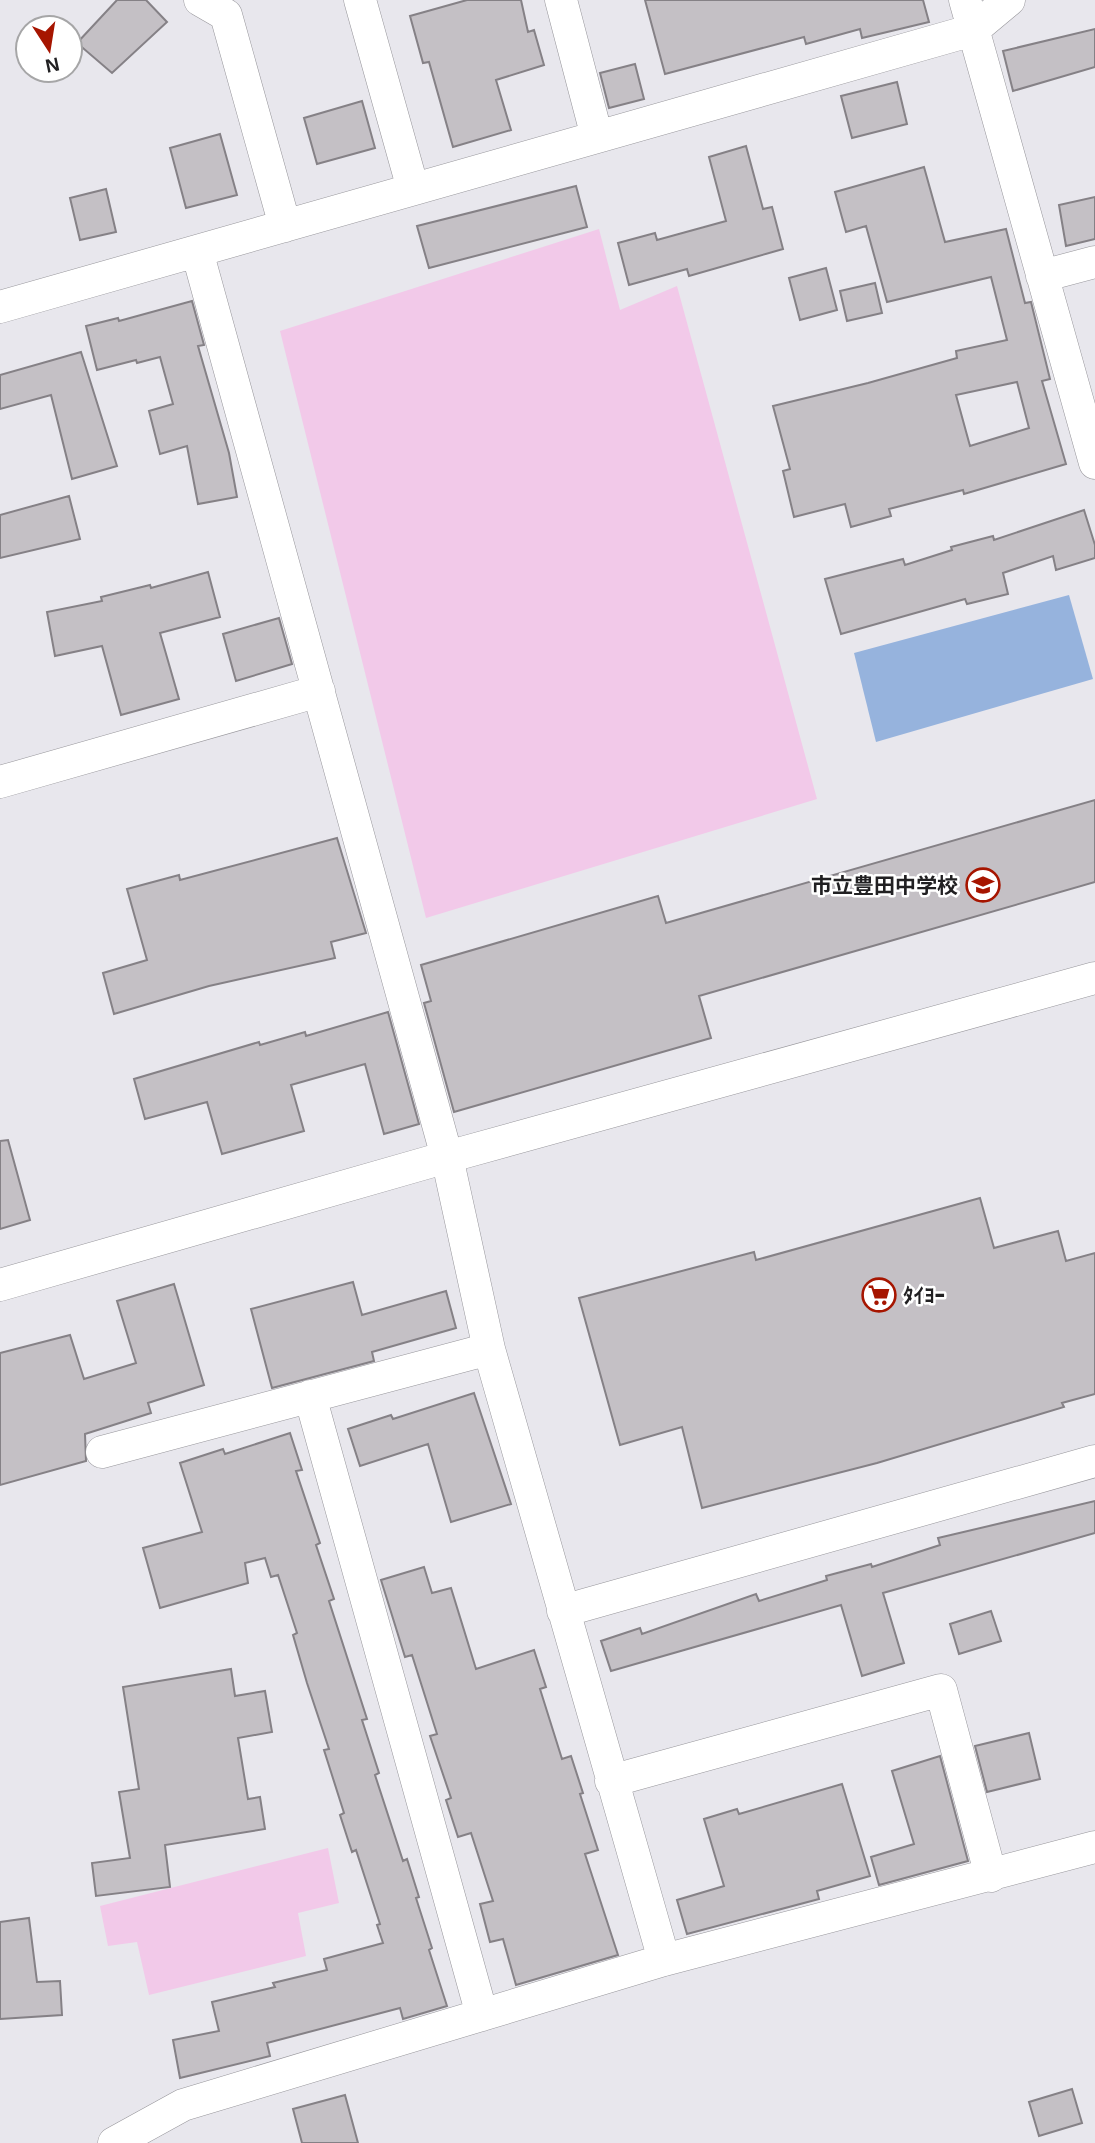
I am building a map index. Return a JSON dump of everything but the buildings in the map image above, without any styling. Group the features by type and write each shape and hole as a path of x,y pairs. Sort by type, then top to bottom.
{"street":[{"path":"200,0 226,15 285,226"},
{"path":"360,0 413,189"},
{"path":"561,0 597,137"},
{"path":"965,0 1095,463"},
{"path":"0,307 973,30 1009,0"},
{"path":"197,251 447,1157 489,1349 664,1960"},
{"path":"1042,276 1095,262"},
{"path":"0,782 319,691"},
{"path":"0,1284 1095,978"},
{"path":"102,1452 489,1349"},
{"path":"310,1396 482,2015"},
{"path":"563,1611 1095,1461"},
{"path":"611,1781 941,1690 990,1876"},
{"path":"114,2143 183,2105 664,1960 1095,1847"}],"shaded area":[{"path":"599,229 620,310 677,286 817,799 426,918 280,331"},
{"path":"328,1848 339,1903 298,1913 306,1956 149,1995 137,1942 108,1946 100,1906"}],"water":[{"path":"1069,595 1093,679 876,742 854,653"}],"place":[{"name":"市立豊田中学校","path":"983,885"},
{"name":"ﾀｲﾖｰ","path":"879,1295"}]}
